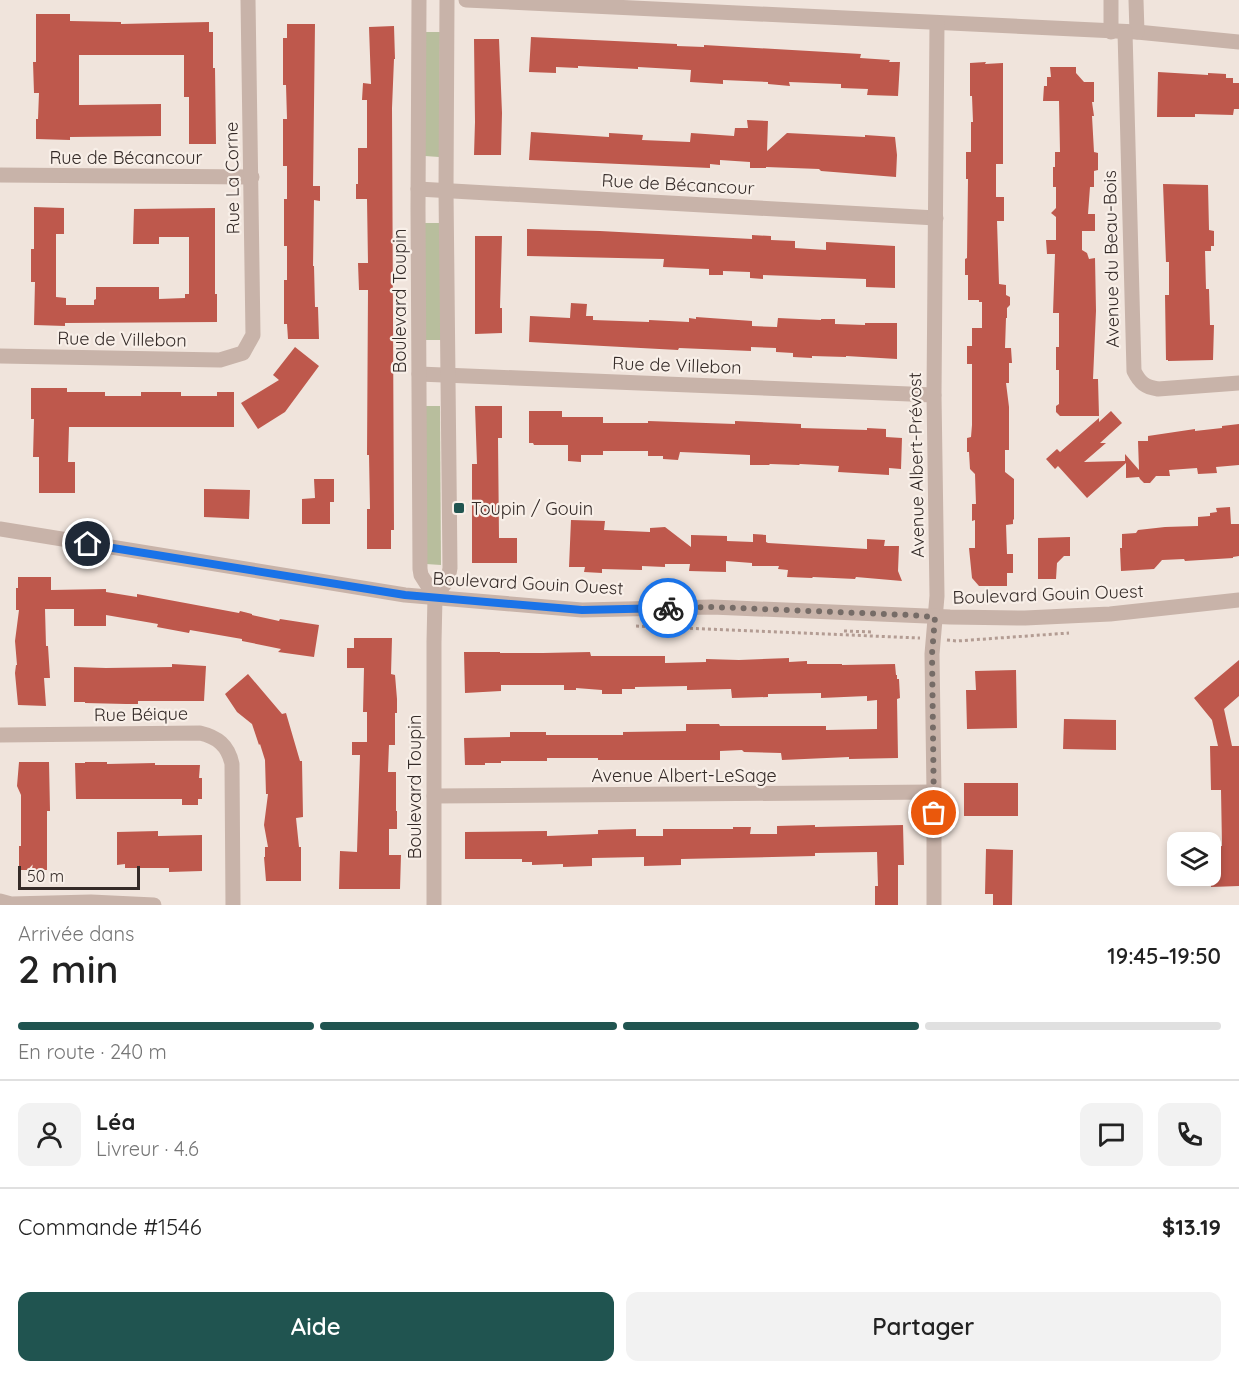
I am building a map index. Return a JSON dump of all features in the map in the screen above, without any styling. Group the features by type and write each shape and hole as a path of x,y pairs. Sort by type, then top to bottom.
{"street":[{"name":"Rue La Corne","path":"243,353 253,334 248,0"},
{"name":"Boulevard Toupin","path":"419,0 420,569 421,575 435,597 434,905"},
{"name":"Boulevard Toupin","path":"435,597 448,579 450,568 446,190 447,0"},
{"path":"466,0 1124,32 1239,42"},
{"name":"Avenue du Beau-Bois","path":"1111,0 1124,32 1134,371 1139,382 1147,387 1158,389 1239,383"},
{"name":"Avenue du Beau-Bois","path":"1124,32 1136,0"},
{"name":"Avenue Albert-Prévost","path":"933,905 932,654 938,596 934,395 937,23"},
{"name":"Rue de Bécancour","path":"0,175 252,177"},
{"name":"Rue de Bécancour","path":"418,189 936,218"},
{"name":"Rue de Villebon","path":"0,356 220,360 243,353"},
{"name":"Rue de Villebon","path":"419,374 934,395"},
{"name":"Boulevard Gouin Ouest","path":"0,529 405,595 582,610 712,607 935,617 1025,618 1099,615 1239,600"},
{"name":"Rue Béique","path":"0,735 200,733 219,740 228,751 232,764 233,905"},
{"name":"Avenue Albert-LeSage","path":"434,796 934,792"},
{"path":"0,901 11,904 91,902 154,905"}],"path":[{"path":"631,626 908,638"},
{"path":"844,631 874,632"}],"green space":[{"path":"425,32 440,32 439,157 425,156"},
{"path":"425,223 440,223 441,340 425,340"},
{"path":"426,406 440,406 441,565 426,564"}],"building":[{"path":"36,14 70,14 70,21 121,22 121,24 209,22 209,32 213,32 216,144 189,144 189,97 184,97 184,55 79,55 79,105 161,104 161,136 70,137 70,140 36,139 39,93 34,93 33,62 36,62"},
{"path":"287,24 315,24 313,186 320,186 320,201 314,200 313,266 319,339 288,339 287,324 284,324 287,246 284,246 284,199 287,199 287,166 283,166 283,119 287,119 286,85 283,85 283,38 287,38"},
{"path":"394,26 395,59 392,108 394,530 391,530 391,549 367,549 367,509 370,509 369,455 367,455 368,290 359,290 358,263 368,263 367,199 356,199 356,184 358,184 358,148 367,148 367,100 362,100 363,83 371,84 369,27"},
{"path":"531,37 861,54 860,58 900,62 898,96 867,95 868,89 841,88 841,84 789,82 790,86 768,84 768,82 723,80 723,84 690,82 691,70 578,66 578,68 556,67 556,73 529,72"},
{"path":"474,39 499,39 501,155 474,155"},
{"path":"986,62 985,64 1003,63 1003,164 996,164 996,197 1004,197 1004,221 997,221 999,284 1006,285 1006,295 1010,297 1006,318 1005,348 1011,348 1012,363 1009,363 1009,383 1006,383 1009,407 1009,450 1005,450 1005,472 1014,479 1014,519 1013,524 1006,525 1007,554 1013,554 1013,573 1007,573 1007,586 979,586 972,578 969,548 975,548 975,520 972,521 972,504 976,504 975,474 970,469 969,452 967,452 967,438 971,437 972,425 972,364 967,364 967,346 972,346 972,328 982,328 982,302 968,300 968,275 965,275 968,179 966,179 966,152 971,152 971,122 973,122 970,63"},
{"path":"1050,67 1076,67 1076,73 1084,82 1094,82 1094,102 1092,102 1094,116 1092,116 1094,152 1098,153 1098,170 1094,171 1094,187 1090,187 1088,214 1095,214 1095,231 1082,231 1082,250 1087,253 1089,259 1095,258 1096,311 1093,379 1098,379 1099,416 1060,416 1056,412 1056,406 1059,404 1056,347 1059,347 1059,313 1053,313 1055,254 1047,254 1046,240 1056,240 1056,217 1051,213 1056,208 1053,167 1055,167 1055,152 1060,152 1059,101 1043,101 1047,77 1051,77"},
{"path":"1158,72 1226,74 1226,78 1233,78 1233,83 1239,83 1239,109 1234,109 1233,115 1195,114 1195,117 1157,117"},
{"path":"747,120 768,121 767,151 787,133 895,137 896,177 819,169 750,168 750,162 720,160 720,165 710,164 710,168 529,160 531,132 609,137 609,133 643,135 642,140 690,142 691,133 734,136 735,128 748,128"},
{"path":"1163,184 1208,185 1209,230 1214,231 1214,246 1211,246 1211,251 1205,251 1206,289 1209,289 1210,325 1214,325 1213,360 1166,360 1165,295 1169,295 1169,262 1166,262"},
{"path":"34,207 64,208 64,234 56,234 56,297 66,298 66,305 94,305 96,287 159,287 159,299 185,298 185,294 189,294 189,237 159,237 159,244 133,244 134,209 215,208 217,322 34,325 35,282 31,282 31,249 34,249"},
{"path":"527,229 752,239 752,235 771,236 771,240 795,241 795,248 826,250 826,242 895,246 895,288 866,287 866,279 763,275 763,279 750,278 750,272 723,271 723,275 709,275 709,269 663,267 664,259 527,256"},
{"path":"475,236 502,236 500,308 502,308 502,333 475,334"},
{"path":"571,303 587,304 586,316 593,316 593,320 689,322 689,318 696,319 696,317 752,321 752,326 777,327 778,318 835,319 835,324 897,323 897,359 846,356 793,357 793,353 776,352 776,348 751,347 751,351 679,348 678,350 529,342 530,316 570,318"},
{"path":"295,347 319,366 285,412 258,429 241,403 279,380 273,375"},
{"path":"31,388 67,388 67,392 105,392 105,396 141,396 141,392 181,392 181,396 217,396 217,392 234,392 234,427 69,427 68,462 75,462 75,493 39,493 39,457 33,457 34,419 31,419"},
{"path":"475,406 502,406 502,438 498,438 499,538 517,538 517,563 472,563 472,464 477,464"},
{"path":"529,411 562,411 562,417 603,417 603,423 648,423 648,421 735,424 735,421 801,424 801,428 886,429 886,437 902,438 901,469 889,468 889,475 838,472 839,466 750,465 750,455 680,452 678,460 663,459 663,456 648,456 648,451 603,451 603,455 581,455 581,462 568,461 568,445 529,443"},
{"path":"1111,411 1122,423 1100,443 1106,443 1084,462 1125,461 1125,454 1139,470 1138,441 1148,441 1148,436 1239,424 1239,465 1216,467 1217,473 1198,474 1197,468 1169,470 1170,476 1156,476 1150,483 1144,483 1139,477 1126,478 1126,463 1087,498 1058,466 1055,469 1046,459 1057,449 1060,452 1099,418 1099,422"},
{"path":"314,479 334,479 334,502 330,502 330,524 302,524 302,499 315,498"},
{"path":"204,489 250,490 249,519 204,517"},
{"path":"1230,507 1231,524 1239,524 1239,556 1185,561 1184,559 1162,560 1154,569 1121,571 1122,534 1165,527 1198,526 1198,517 1210,516 1210,513 1217,512 1216,508"},
{"path":"571,520 605,521 604,530 650,532 650,528 665,527 691,547 691,535 727,536 727,541 753,542 753,534 766,535 768,543 867,549 867,539 885,540 884,546 899,546 898,571 902,581 856,577 855,579 787,577 788,570 778,569 779,566 752,566 752,563 726,561 726,572 689,571 690,564 665,564 665,567 642,566 642,570 602,569 602,573 584,572 585,567 569,567"},
{"path":"1070,537 1070,556 1064,556 1057,563 1056,579 1038,579 1038,538"},
{"path":"18,577 51,577 51,590 106,589 106,592 137,597 137,594 239,613 240,611 279,621 280,619 319,625 314,657 278,652 281,649 242,641 242,639 190,630 189,633 157,627 158,624 106,615 106,626 74,626 74,609 45,609 50,678 44,678 46,706 18,705 15,641 19,610 16,610"},
{"path":"354,638 392,638 391,674 395,675 397,713 395,713 395,745 389,745 388,772 396,772 397,829 389,829 389,855 401,855 400,889 339,889 340,851 357,852 360,755 352,755 352,742 367,742 367,712 363,712 364,668 347,668 347,648 354,648"},
{"path":"464,652 590,652 591,656 665,656 665,663 706,662 706,659 789,658 789,662 807,661 807,664 895,664 900,698 897,699 898,758 849,759 849,757 782,760 781,753 744,752 742,750 720,751 720,760 547,758 547,761 501,761 501,763 485,763 485,765 465,765 464,738 510,737 510,732 546,732 546,735 623,735 623,732 686,731 686,724 826,726 826,730 877,729 877,700 867,701 867,696 821,698 821,693 768,694 768,697 732,698 731,689 687,690 687,686 635,687 635,689 622,689 622,694 602,694 602,690 576,688 576,690 564,690 564,685 501,685 501,691 465,693"},
{"path":"1239,660 1239,696 1224,709 1232,746 1239,746 1239,886 1211,887 1221,886 1221,790 1211,790 1210,746 1218,746 1212,720 1194,698"},
{"path":"172,664 206,666 204,701 138,701 138,704 74,702 74,667 172,667"},
{"path":"1016,670 1017,728 967,729 966,690 976,690 975,671"},
{"path":"248,674 282,714 286,713 300,761 302,761 303,817 296,818 299,847 301,847 301,881 266,881 264,857 265,847 268,847 264,825 268,794 266,794 265,760 252,724 237,712 225,694"},
{"path":"1064,719 1116,720 1116,750 1063,749"},
{"path":"19,762 49,762 50,811 47,811 47,870 19,870 21,795 17,786"},
{"path":"75,763 200,765 202,799 198,799 198,805 182,805 182,799 76,799"},
{"path":"964,783 1018,783 1018,816 964,816"},
{"path":"815,825 815,827 903,825 904,865 898,865 898,905 875,905 875,886 878,886 877,852 681,859 681,865 644,866 644,857 592,858 592,866 563,867 563,864 532,865 532,862 522,862 522,859 465,859 465,832 547,831 547,836 598,834 598,830 636,829 636,836 663,836 663,829 751,827 750,834 777,834 777,826"},
{"path":"158,831 158,836 202,835 202,871 169,872 169,868 125,868 125,864 117,865 117,832"},
{"path":"986,849 1013,850 1012,905 993,905 993,894 985,894"}],"way so far":[{"path":"668,608 712,607 935,617 932,654 934,813"}],"place":[{"name":"Toupin / Gouin","path":"459,508"}],"route":[{"path":"88,544 405,595 582,610 668,608"}]}
